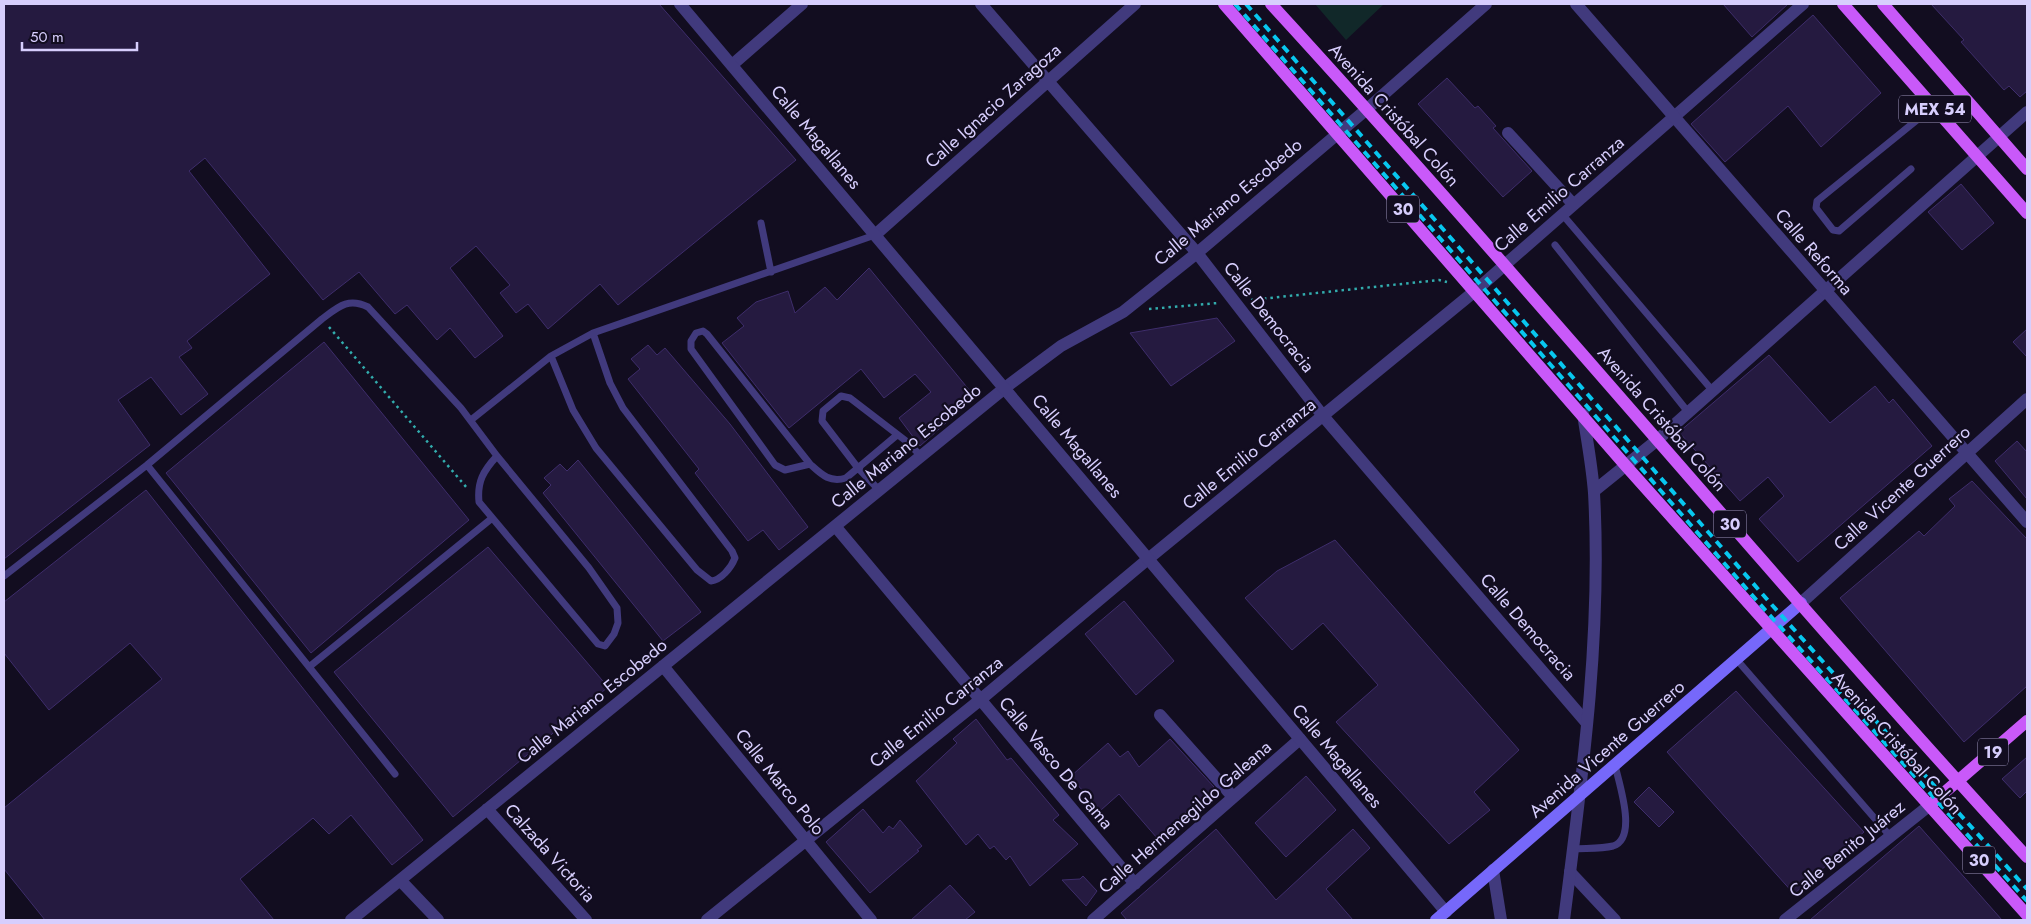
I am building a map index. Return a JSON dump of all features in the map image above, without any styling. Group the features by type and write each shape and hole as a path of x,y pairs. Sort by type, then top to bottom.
{"main road":[{"name":"30","path":"1224,4 1583,414"},
{"name":"Avenida Cristóbal Colón","path":"1271,4 1367,109 1656,441 2027,858"},
{"name":"MEX 54","path":"1843,4 2027,213"},
{"name":"MEX 54","path":"1883,4 2027,169"},
{"name":"Avenida Cristóbal Colón","path":"1583,414 1626,466 2027,915"},
{"name":"Avenida Vicente Guerrero","path":"1441,916 1801,603"},
{"name":"19","path":"1930,805 2027,721"}],"street":[{"name":"Calle Magallanes","path":"680,4 1006,387 1300,739 1441,916"},
{"path":"732,65 802,4"},
{"name":"Calle Democracia","path":"981,4 1197,253 1323,416 1586,722"},
{"name":"Calle Ignacio Zaragoza","path":"876,235 1135,4"},
{"name":"Calle Mariano Escobedo","path":"351,920 1006,387 1061,346 1123,312 1197,253 1367,109 1486,4"},
{"name":"Calle Reforma","path":"1576,4 2027,522"},
{"name":"Calle Emilio Carranza","path":"707,920 980,700 1148,559 1465,299 1803,4"},
{"path":"1594,491 1656,441 2027,112"},
{"path":"1508,133 1573,204"},
{"name":"Calle Vicente Guerrero","path":"1801,603 2027,399"},
{"path":"1564,920 1580,796 1596,600 1594,491 1583,414"},
{"name":"Calle Vasco De Gama","path":"835,526 1135,884"},
{"name":"Calle Marco Polo","path":"664,666 871,920"},
{"path":"1160,715 1233,797"},
{"name":"Calle Hermenegildo Galeana","path":"1102,917 1135,884 1300,739"},
{"name":"Calle Benito Juárez","path":"1785,920 1930,805"},
{"name":"Calzada Victoria","path":"487,809 586,920"},
{"path":"1493,870 1501,920"},
{"path":"1570,872 1615,920"},
{"path":"400,880 438,920"}],"lane":[{"path":"1911,169 1839,231 1833,230 1816,208 1816,201 1933,107"},
{"path":"1562,214 1712,390"},
{"path":"761,223 771,272"},
{"path":"470,420 551,356 593,333 876,235"},
{"path":"1555,245 1688,412"},
{"path":"4,576 147,465 322,319 346,302 360,302 368,307 470,420 497,456 589,568 619,613 618,623 608,645 604,647 598,644 491,519 480,502 478,490 480,479 486,467 497,456"},
{"path":"810,464 785,470 775,465 691,349 691,341 696,333 703,332 707,334 810,464 832,480 846,478 897,435"},
{"path":"551,356 573,410 596,448 697,570 710,581 716,580 733,563 735,558 732,551 622,408 610,383 593,333"},
{"path":"879,490 858,468 822,421 822,414 841,396 847,396 921,456"},
{"path":"147,465 395,774"},
{"path":"309,667 491,519"},
{"path":"1737,660 1890,836"},
{"path":"1573,849 1614,845 1624,837 1627,824 1615,765"}],"path":[{"path":"1123,312 1439,280 1449,282 1465,299"},
{"path":"322,319 480,502"}],"green space":[{"path":"1315,4 1384,4 1346,40"}],"building":[{"path":"4,4 659,4 796,160 618,305 600,284 548,329 528,304 516,313 500,293 510,285 476,246 450,268 503,336 475,358 450,328 437,340 407,305 395,314 359,272 323,300 205,158 189,171 270,274 187,341 192,348 179,357 208,394 181,415 151,377 118,400 150,445 4,559"},
{"path":"1723,4 1788,4 1752,37"},
{"path":"1931,4 2027,4 2027,91 2020,97 2009,86 2004,90 1961,42 1964,40"},
{"path":"1813,15 1881,93 1821,147 1788,106 1725,162 1691,124"},
{"path":"1447,78 1475,108 1478,106 1496,126 1493,128 1532,171 1503,197 1418,104"},
{"path":"1961,184 1994,223 1962,250 1928,212"},
{"path":"869,268 975,397 920,446 899,418 931,392 915,374 884,398 861,369 789,428 722,343 744,326 737,318 756,302 788,291 795,313 825,287 837,300"},
{"path":"1217,318 1235,341 1171,386 1130,333"},
{"path":"2027,329 2027,357 2013,342"},
{"path":"324,342 469,520 311,653 166,473"},
{"path":"648,345 657,355 665,348 730,424 808,527 779,550 763,530 748,541 695,473 699,469 628,379 640,369 631,359"},
{"path":"1769,355 1830,423 1875,386 1889,403 1893,399 1932,446 1798,562 1759,519 1784,496 1768,477 1740,501 1679,432"},
{"path":"2017,441 2027,452 2027,499 1995,461"},
{"path":"578,460 701,612 663,641 543,493 551,485 544,478 560,464 567,471"},
{"path":"1972,481 2027,539 2027,686 1964,742 1840,598 1919,531 1924,536 1955,506 1949,499"},
{"path":"146,490 423,840 392,865 351,815 329,834 313,818 240,879 274,920 45,920 4,869 4,808 162,679 130,643 49,710 4,653 4,602"},
{"path":"1335,540 1519,750 1474,792 1490,810 1449,844 1336,722 1378,685 1323,623 1292,650 1245,598 1277,571"},
{"path":"488,547 608,687 453,817 334,672"},
{"path":"1124,601 1174,661 1136,695 1085,634"},
{"path":"1736,691 1864,832 1794,894 1667,752"},
{"path":"976,719 1007,760 1011,758 1059,815 1053,820 1078,844 1030,886 1010,856 1006,860 994,846 990,849 978,834 966,845 916,781 957,743 953,739"},
{"path":"1170,739 1214,787 1157,838 1119,794 1101,810 1070,777 1108,743 1120,757 1128,751 1139,767"},
{"path":"2027,757 2027,791 2020,798 2002,779"},
{"path":"1306,776 1336,810 1286,857 1255,823"},
{"path":"1649,787 1674,812 1659,827 1634,802"},
{"path":"863,809 883,833 889,826 893,829 900,820 922,846 917,850 919,851 870,893 826,842"},
{"path":"1919,826 2002,920 1810,920"},
{"path":"1216,829 1276,900 1353,829 1370,848 1326,889 1353,920 1127,920 1121,913"},
{"path":"1083,876 1097,891 1086,906 1062,880 1080,879"},
{"path":"950,885 975,912 965,920 911,920"}],"railway":[{"path":"1235,4 1766,611 2027,901"},
{"path":"1246,4 1772,605 2027,889"}]}
